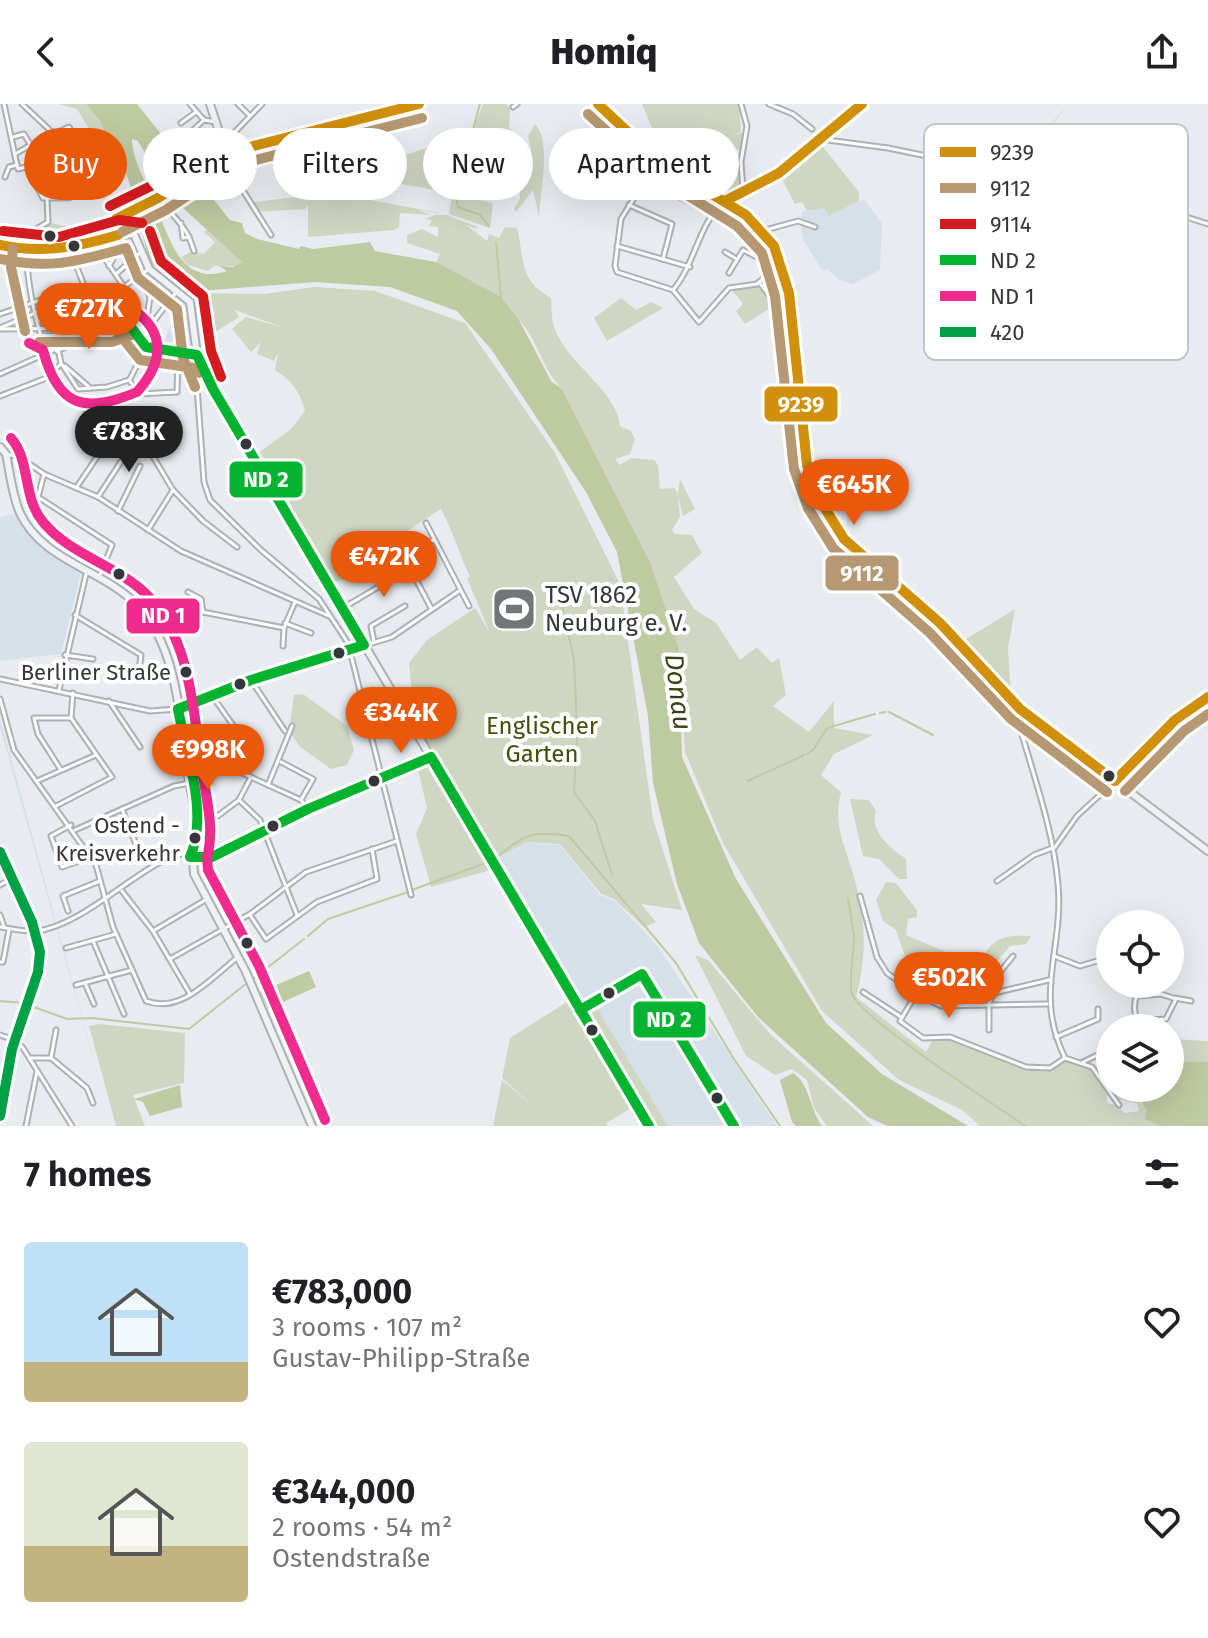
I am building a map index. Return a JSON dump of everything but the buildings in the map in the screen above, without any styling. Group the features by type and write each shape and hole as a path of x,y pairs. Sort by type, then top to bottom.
{"main road":[{"path":"210,104 218,128"},
{"path":"257,145 419,104"},
{"path":"598,104 624,128"},
{"path":"862,104 779,173 725,201 762,231 789,293 804,446 821,502 836,528 859,554 940,623 1020,709 1208,851"},
{"path":"114,236 116,219 154,200"},
{"path":"0,245 27,251 97,247 114,236 135,234 149,269 190,302 197,355 208,382 649,1126"},
{"path":"0,447 6,454 20,512 34,534 53,551 99,577 140,607 157,633 172,675 196,807 194,874 238,957 312,1126"},
{"path":"1115,781 1175,720 1208,697"},
{"path":"0,852 36,931 40,952 38,972 15,1040 0,1116"}],"street":[{"path":"4,104 18,169 24,168"},
{"path":"22,104 48,128"},
{"path":"190,104 204,120 216,122"},
{"path":"238,104 250,116"},
{"path":"239,128 262,104"},
{"path":"741,104 747,126 741,162 744,191"},
{"path":"769,104 793,114 812,129"},
{"path":"181,123 196,112"},
{"path":"195,128 204,120"},
{"path":"13,137 24,134"},
{"path":"820,139 924,155"},
{"path":"15,154 24,150"},
{"path":"5,177 7,168 17,165"},
{"path":"45,200 48,222 26,235 6,237 7,243 26,244 25,265 41,336 80,388 107,387 129,380 146,347"},
{"path":"160,200 181,223 183,238 189,237 194,251"},
{"path":"248,200 271,235"},
{"path":"632,200 621,219 615,245 617,272 673,290 699,322 729,288 759,282 779,266 744,250 729,273"},
{"path":"685,200 711,214"},
{"path":"673,290 690,267 711,214 725,201"},
{"path":"629,205 672,224 663,259"},
{"path":"1188,218 1208,224"},
{"path":"762,231 798,221 815,227"},
{"path":"109,266 121,245 114,236"},
{"path":"615,245 690,267"},
{"path":"97,247 124,287"},
{"path":"70,249 87,291 96,328"},
{"path":"116,274 142,252"},
{"path":"725,252 736,259"},
{"path":"149,269 111,296 146,347 197,355"},
{"path":"139,276 150,297 147,319"},
{"path":"759,282 769,295"},
{"path":"0,314 84,285"},
{"path":"0,328 87,291"},
{"path":"147,319 153,322 177,291"},
{"path":"131,329 147,319"},
{"path":"0,328 96,328 127,322"},
{"path":"53,326 54,351"},
{"path":"86,336 88,327"},
{"path":"41,336 86,336 105,341 108,346"},
{"path":"0,374 86,336"},
{"path":"129,380 139,394 177,392 178,357 157,354 156,350"},
{"path":"0,396 49,376 61,364"},
{"path":"61,364 73,370 89,387"},
{"path":"195,365 204,482 210,500 261,550 319,599 349,648 411,895"},
{"path":"49,376 93,416"},
{"path":"197,387 208,382"},
{"path":"76,488 127,413 173,490 203,521 237,547"},
{"path":"98,497 137,437"},
{"path":"6,454 19,457 44,474 98,497 181,551 329,616"},
{"path":"118,511 140,466"},
{"path":"44,474 38,497 112,545 99,577"},
{"path":"148,530 173,490"},
{"path":"426,523 469,606"},
{"path":"431,608 410,568 413,548 434,540"},
{"path":"343,608 410,568"},
{"path":"59,690 87,570"},
{"path":"0,679 73,692 150,711 178,709 251,680 400,632 459,591"},
{"path":"188,592 201,599 203,612"},
{"path":"283,646 285,625 295,602"},
{"path":"374,642 371,626 405,606"},
{"path":"157,633 203,612 285,625 311,633"},
{"path":"75,615 141,655 139,671 135,672"},
{"path":"65,655 93,659"},
{"path":"251,680 285,731"},
{"path":"56,806 112,777 71,718 73,692"},
{"path":"213,697 235,728"},
{"path":"0,699 14,750 91,856 116,934 146,1001 173,1004 238,957"},
{"path":"109,701 140,747"},
{"path":"1020,709 1017,717 1055,862 1058,927 1048,1004 1055,1037 1065,1058"},
{"path":"351,717 368,715"},
{"path":"61,770 38,734 34,718 71,718"},
{"path":"268,785 280,762 292,726"},
{"path":"185,747 301,800 308,809"},
{"path":"37,781 96,755"},
{"path":"0,915 2,928 10,929 36,931 67,922 104,902 167,856 212,857 308,809 431,757"},
{"path":"280,762 313,779 301,800"},
{"path":"197,831 239,800 251,777"},
{"path":"997,881 1037,853 1047,853 1053,848 1077,816 1115,781"},
{"path":"74,831 190,783"},
{"path":"239,800 260,820 297,915"},
{"path":"122,809 137,847"},
{"path":"71,825 51,836 62,867 91,856"},
{"path":"170,959 250,914 285,885 333,861 397,841"},
{"path":"250,914 266,939 297,915 331,895 377,879 372,849"},
{"path":"1047,853 1055,862"},
{"path":"0,885 13,879"},
{"path":"68,911 63,896 100,881"},
{"path":"121,890 153,931 190,994"},
{"path":"860,896 877,957 887,973 916,994 941,1006 1048,1004"},
{"path":"153,931 207,899"},
{"path":"0,962 3,962 10,929"},
{"path":"66,948 116,934"},
{"path":"93,941 124,1014"},
{"path":"989,1030 989,1003 996,977 1013,956"},
{"path":"1054,956 1080,966 1096,961"},
{"path":"76,985 132,970"},
{"path":"580,1010 642,974 734,1126"},
{"path":"994,993 1049,980"},
{"path":"85,983 94,1004"},
{"path":"863,992 901,1017"},
{"path":"916,994 901,1022 923,1038 950,1037 1022,1066 1050,1068 1065,1058 1083,1062 1092,1067 1119,1105"},
{"path":"1179,998 1191,1001"},
{"path":"1055,1037 1098,1019 1098,1009"},
{"path":"51,1058 56,1030"},
{"path":"0,1035 15,1040 30,1058 72,1126"},
{"path":"1083,1062 1096,1056"},
{"path":"30,1058 51,1058 87,1088 93,1103"},
{"path":"26,1126 37,1071"}],"shaded area":[{"path":"864,199 882,224 880,270 853,284 838,279 828,269 822,271 802,237 802,212 824,207 829,216"},
{"path":"175,314 190,321 192,349 163,344"},
{"path":"17,513 37,542 81,572 61,654 0,661 0,517"},
{"path":"0,718 112,1126 0,727"},
{"path":"527,842 560,845 600,895 614,900 657,945 777,1126 667,1126 597,1009 591,1015 498,859"}],"green space":[{"path":"58,104 86,104 103,128 89,128 77,109"},
{"path":"483,104 506,104 510,108 509,128 474,128"},
{"path":"642,104 739,104 741,132 739,133 739,128 652,128"},
{"path":"535,124 540,132 544,154 539,217 533,190"},
{"path":"745,132 742,149 739,149 739,134"},
{"path":"819,142 859,192 859,201 829,216 824,208 807,211 802,202 795,204 780,175"},
{"path":"423,149 423,188 407,185 407,155"},
{"path":"371,200 445,214 417,210 432,215 400,213 399,227 394,230 308,237 308,205 305,209 257,212 253,202"},
{"path":"451,200 493,203 490,228 449,214"},
{"path":"519,200 525,200 516,212 514,209"},
{"path":"447,215 478,227 466,225 487,241 489,234 499,238 505,227 517,228 528,276 540,291 551,298 552,318 561,342 610,400 620,426 631,431 635,439 630,454 615,459 620,465 631,458 654,460 658,465 660,489 674,488 678,493 680,479 695,509 683,516 678,496 680,517 672,530 675,534 692,535 702,553 674,577 694,609 716,623 740,660 757,647 772,663 779,658 786,695 773,706 809,732 834,701 834,728 873,735 834,754 821,775 841,792 839,827 861,910 864,939 856,997 926,1052 933,1039 950,1039 1030,1069 1047,1068 1065,1061 1092,1069 1096,1074 1096,1102 1117,1105 1125,1113 1139,1111 1137,1103 1132,1102 1142,1102 1161,1126 980,1126 962,1110 899,1080 822,1011 723,843 685,752 679,648 651,564 562,389 549,372 525,327 500,303 436,262 440,254 407,243 407,235 422,229 438,237 438,227 429,226 432,220 425,219"},
{"path":"51,223 86,231 76,233 77,243 30,248 25,240"},
{"path":"207,230 242,262 237,266 214,266 208,271 188,265 181,257 191,252 204,254 215,242 204,232"},
{"path":"759,284 775,305 745,324 736,311 743,304 731,289"},
{"name":"Englischer Garten","path":"315,287 375,291 465,323 555,453 620,584 653,819 682,910 641,904 656,922 644,927 614,899 601,894 560,844 527,842 496,859 415,724 409,663 427,640 475,608 489,631 441,509 407,531 391,560 366,573 334,582 257,454 291,429 305,411 300,397 291,383 275,370 278,353 274,361 257,354 261,342 251,352 232,329 246,317 284,328 235,310 239,317 201,341 199,293 264,294"},
{"path":"621,298 636,310 651,302 663,308 607,341 594,318"},
{"path":"1015,609 1008,648 1011,697 963,641"},
{"path":"303,694 347,726 354,750 347,765 331,769 300,747 289,731 294,695"},
{"path":"431,761 494,869 431,887 416,834 427,808 418,769"},
{"path":"850,799 869,800 876,811 878,832 906,859 907,879 899,879 879,859 863,856"},
{"path":"886,882 896,883 917,910 917,917 908,919 906,935 979,966 987,950 998,940 1011,936 1031,936 1026,944 1010,946 988,969 971,977 950,977 921,968 909,968 896,930 883,921 876,900"},
{"path":"695,955 708,960 770,1034 873,1126 827,1126 814,1108 807,1080 792,1069 775,1075 746,1056"},
{"path":"571,1002 645,1126 640,1126 630,1109 606,1123 608,1126 493,1126 502,1080 535,1108 502,1078 510,1038"},
{"path":"597,1008 668,1126 657,1126 591,1015"},
{"path":"100,1024 185,1033 184,1083 133,1095 145,1126 116,1126 89,1026"},
{"path":"1184,1040 1208,1041 1208,1062 1184,1062"}],"water":[{"name":"Donau","path":"86,104 137,104 156,128 143,128 143,150 138,141 132,139 143,178 143,200 153,200 179,256 198,272 211,274 227,271 219,266 233,267 242,262 174,200 214,200 230,220 242,223 245,233 299,249 301,246 313,249 370,242 375,251 436,262 501,297 519,320 551,381 562,389 651,564 679,648 682,757 736,879 826,1023 882,1074 968,1126 887,1126 868,1117 758,1017 699,943 677,884 653,783 648,716 617,552 586,492 491,349 457,311 390,287 315,282 187,292 150,263 127,177 127,128 103,128"},
{"path":"309,971 316,987 268,1009 260,992"},
{"path":"1184,1062 1208,1062 1208,1126 1161,1126 1145,1119 1147,1110 1142,1102 1184,1102"},
{"path":"793,1073 803,1084 822,1126 796,1126 792,1122 780,1080"},
{"path":"180,1085 182,1107 150,1116 143,1102 134,1099"}],"waterway":[{"path":"473,128 480,104"},
{"path":"457,200 458,207 480,215 489,226"},
{"path":"496,243 501,297"},
{"path":"561,603 574,659 577,730"},
{"path":"880,713 886,712"},
{"path":"889,712 933,735"},
{"path":"807,754 814,749 827,728 875,714"},
{"path":"577,738 574,792 595,821 612,875"},
{"path":"748,781 804,755"},
{"path":"497,857 530,836 569,836 676,963 734,1059 780,1126"},
{"path":"412,890 488,862"},
{"path":"308,936 328,919 408,892"},
{"path":"848,898 854,936"},
{"path":"854,938 851,988 861,1006 903,1041 1025,1126"},
{"path":"253,979 304,939"},
{"path":"31,1006 67,1019 92,1018 189,1029 247,983"},
{"path":"0,1001 25,1003"}],"transit line":[{"name":"9239","path":"116,219 158,198 226,153 419,104"},
{"name":"9239","path":"598,104 661,163 746,215 774,246 789,293 807,465 821,502 844,539 940,623 1020,709 1115,781"},
{"name":"9239","path":"725,201 779,173 862,104"},
{"name":"9112","path":"588,114 653,174 737,226 762,253 775,296 794,469 808,508 833,548 930,633 1011,719 1107,792"},
{"name":"9112","path":"122,232 166,210 232,166 422,118"},
{"name":"9114","path":"110,206 143,190"},
{"name":"9114","path":"3,231 59,237 119,220 142,223"},
{"name":"9114","path":"150,231 161,261 203,296 211,351 221,377"},
{"name":"9239","path":"0,245 30,249 59,248 118,235"},
{"name":"9112","path":"0,259 49,264 126,248 138,278 177,309 183,358 195,387"},
{"name":"9112","path":"13,249 11,267 25,331"},
{"path":"29,343 43,350 57,384 76,401 102,403 137,392 152,370 156,359 156,338 143,318 132,309 108,314 43,315"},
{"path":"103,328 127,322 146,347 197,355 213,389 364,645 251,680 178,709 197,803 195,840 190,857 212,857 308,809 431,757 649,1126"},
{"name":"9112","path":"116,330 140,360 194,368 199,373"},
{"name":"9112","path":"39,342 112,342 132,335"},
{"path":"11,438 21,457 32,502 43,522 67,544 136,585 162,614 173,634 182,655 192,700 209,811 208,854"},
{"name":"9239","path":"1115,781 1175,720 1208,697"},
{"name":"9112","path":"1125,791 1184,731 1208,714"},
{"name":"420","path":"0,852 32,922 40,952 38,972 12,1049 0,1116"},
{"path":"207,857 208,870 259,966 325,1120"},
{"path":"580,1010 642,974 734,1126"}],"place":[{"name":"TSV 1862 Neuburg e. V.","path":"514,609"},
{"name":"Berliner Straße","path":"186,672"},
{"name":"Ostend - Kreisverkehr","path":"195,838"}]}
